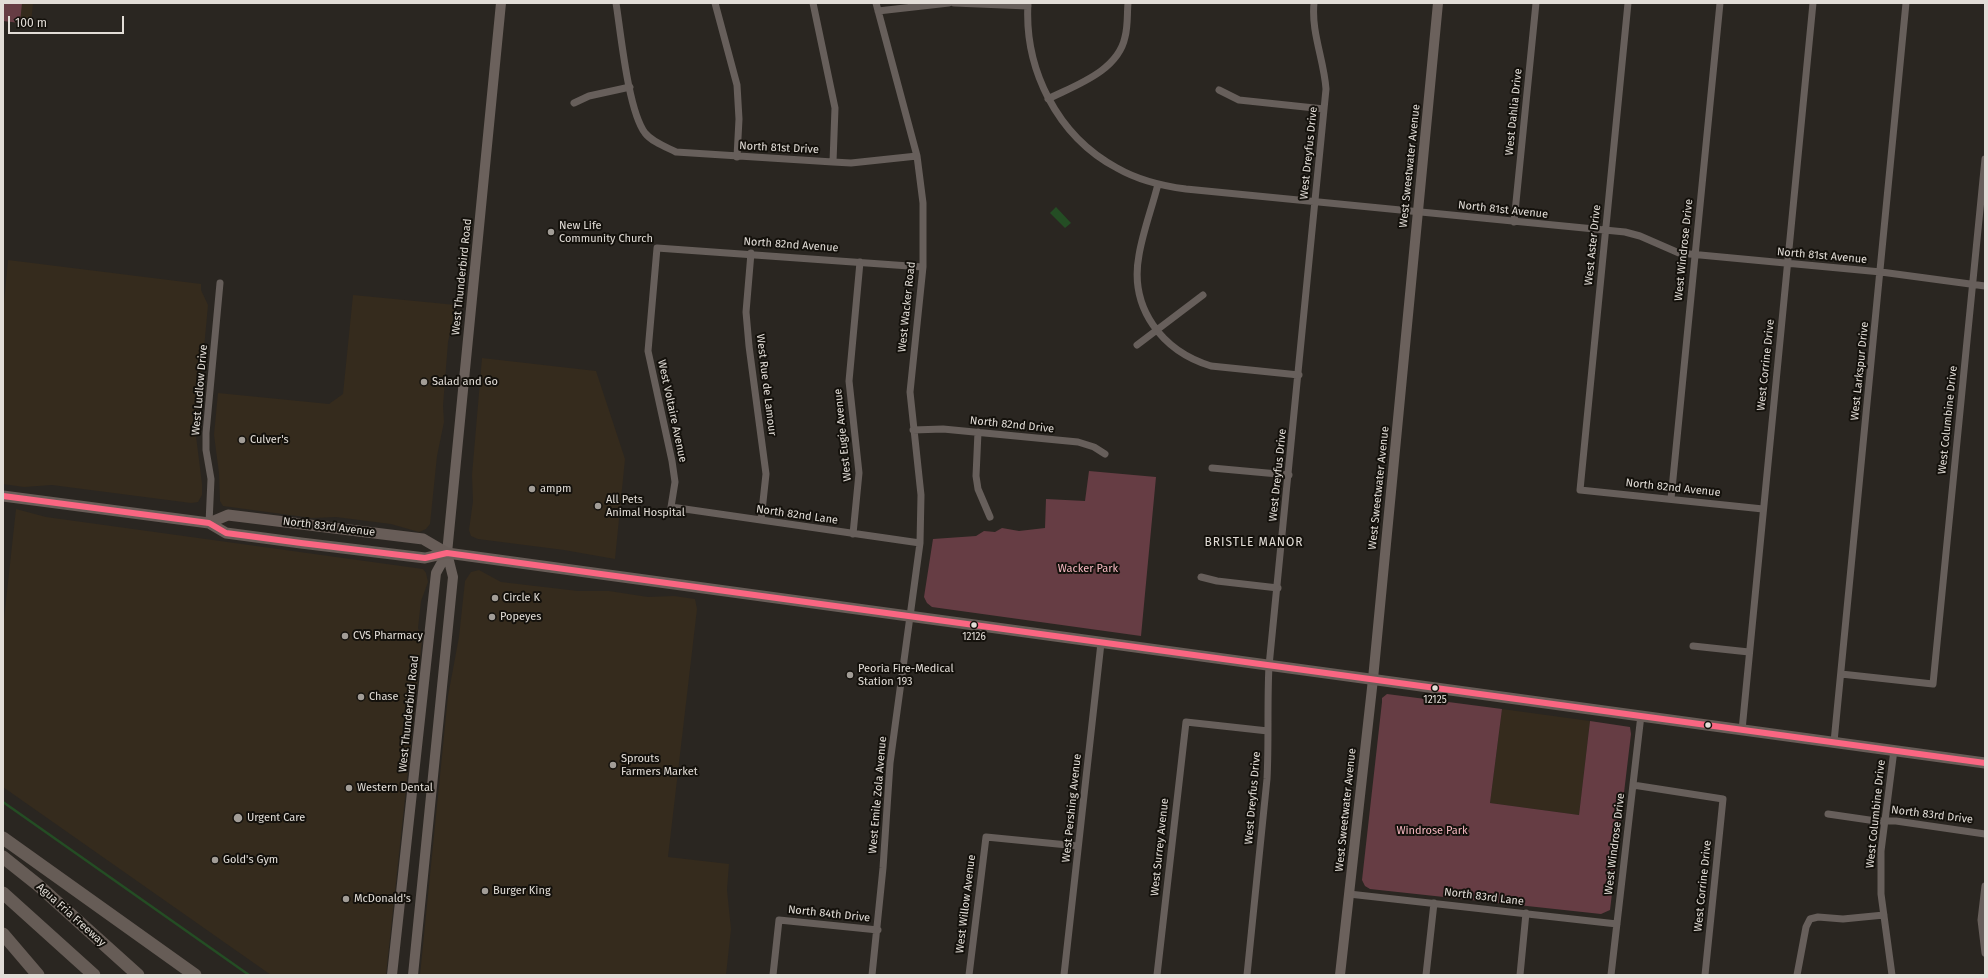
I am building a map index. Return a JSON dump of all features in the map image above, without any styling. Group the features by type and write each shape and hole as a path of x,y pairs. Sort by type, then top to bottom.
{"highway":[{"path":"3,838 196,975"},
{"name":"Agua Fria Freeway","path":"3,857 50,895 138,975"},
{"path":"3,893 94,975"},
{"path":"3,934 38,975"}],"main road":[{"name":"West Thunderbird Road","path":"413,975 453,577 447,553 501,3"},
{"name":"West Sweetwater Avenue","path":"1340,975 1373,679 1438,3"},
{"name":"North 83rd Avenue","path":"3,496 209,523 226,533 425,558 447,553 1985,763"},
{"name":"North 83rd Avenue","path":"209,523 228,515 371,532 423,539 447,553"},
{"name":"West Thunderbird Road","path":"392,975 436,573 447,553"}],"street":[{"path":"574,103 589,96 630,87 616,3"},
{"path":"715,3 737,85 739,119 737,157"},
{"path":"813,3 835,108 833,162"},
{"name":"West Wacker Road","path":"876,3 917,156 923,203 923,267 911,379 913,430 922,495 920,543 911,616"},
{"path":"878,12 949,3"},
{"path":"954,3 1028,4 1029,43 1037,75 1048,99 1093,77 1114,59 1122,48 1125,37 1128,3"},
{"name":"West Dreyfus Drive","path":"1247,975 1268,779 1269,666 1278,588 1324,109 1325,73 1314,27 1314,3"},
{"name":"West Dahlia Drive","path":"1514,222 1536,3"},
{"name":"West Aster Drive","path":"1580,490 1628,3"},
{"name":"West Windrose Drive","path":"1671,499 1720,3"},
{"name":"West Corrine Drive","path":"1742,730 1812,3"},
{"name":"West Larkspur Drive","path":"1834,742 1881,272 1906,3"},
{"name":"North 81st Drive","path":"630,87 636,113 645,133 658,144 676,152 851,163 917,156"},
{"path":"1219,90 1239,100 1324,109"},
{"name":"North 81st Avenue","path":"1048,99 1067,127 1090,150 1117,168 1158,184 1186,189 1606,231 1640,236 1679,253 1881,272 1985,286"},
{"name":"West Columbine Drive","path":"1841,674 1933,684 1985,159"},
{"path":"1158,184 1139,256 1138,269 1139,296 1148,318 1156,331 1176,349 1199,362 1211,366 1299,375"},
{"name":"North 82nd Avenue","path":"657,248 751,253 923,267"},
{"name":"West Voltaire Avenue","path":"657,248 648,352 672,461 674,482 671,507"},
{"name":"West Rue de Lamour","path":"751,253 746,312 748,339 766,474 761,520"},
{"name":"West Eugie Avenue","path":"853,534 859,473 849,381 860,262"},
{"name":"West Ludlow Drive","path":"209,523 212,479 206,450 206,433 220,284"},
{"path":"1137,346 1203,295"},
{"name":"North 82nd Drive","path":"913,430 943,429 1078,442 1094,446 1106,454"},
{"path":"978,432 976,476 978,489 990,517"},
{"path":"1212,468 1289,475"},
{"name":"North 82nd Avenue","path":"1580,490 1763,509"},
{"name":"North 82nd Lane","path":"671,507 920,543"},
{"path":"1201,577 1217,581 1278,588"},
{"name":"West Emile Zola Avenue","path":"872,975 878,930 890,763 911,616"},
{"name":"West Pershing Avenue","path":"1064,975 1101,643"},
{"path":"1693,646 1749,652"},
{"name":"West Windrose Drive","path":"1612,975 1642,716"},
{"name":"West Surrey Avenue","path":"1157,975 1186,722 1268,731"},
{"name":"West Columbine Drive","path":"1892,975 1884,915 1881,859 1894,750"},
{"name":"West Corrine Drive","path":"1633,784 1723,799 1705,975"},
{"name":"North 83rd Drive","path":"1828,814 1876,821 1885,820 1985,834"},
{"name":"West Willow Avenue","path":"969,975 986,836 1078,846"},
{"path":"1985,886 1981,920 1985,952"},
{"name":"North 83rd Lane","path":"1349,894 1617,924"},
{"path":"1426,975 1434,903"},
{"path":"1520,975 1526,913"},
{"path":"1797,975 1806,927 1810,918 1818,917 1847,919 1884,915"},
{"name":"North 84th Drive","path":"773,975 779,920 878,930"}],"shaded area":[{"path":"3,3 33,3 31,24 3,21"},
{"path":"1056,207 1071,223 1065,228 1050,213"},
{"path":"8,260 201,284 201,290 208,305 196,436 202,484 202,495 198,502 191,503 52,485 24,487 3,484 3,313"},
{"path":"353,295 456,305 448,342 443,406 444,422 437,456 430,524 426,529 419,532 391,524 336,517 312,518 223,506 220,501 219,473 214,435 218,393 329,404 343,394"},
{"path":"482,358 596,371 625,459 615,559 564,550 478,539 471,536 469,530 473,501 472,475"},
{"path":"16,509 46,517 423,569 426,573 428,582 421,601 418,628 422,640 386,975 271,975 3,787 3,628"},
{"path":"479,570 501,582 578,591 609,591 648,597 674,596 695,599 697,609 668,857 729,864 727,890 731,929 726,975 420,975 448,696 459,637 465,581 471,572"},
{"path":"1502,709 1590,721 1579,815 1490,803"}],"green space":[{"path":"3,3 22,3 20,23 3,21"},
{"name":"Wacker Park","path":"1089,471 1156,477 1141,636 932,607 927,603 924,597 933,539 976,536 984,531 995,532 1002,528 1019,531 1045,528 1046,499 1085,501"},
{"name":"Windrose Park","path":"1387,694 1502,709 1490,803 1579,815 1590,721 1630,727 1631,734 1610,910 1601,914 1370,889 1365,886 1362,880 1382,698"}],"waterway":[{"path":"3,802 249,975"}],"transit line":[{"path":"3,496 209,523 226,533 425,558 447,553 1985,763"}],"place":[{"name":"New Life Community Church","path":"551,232"},
{"name":"Salad and Go","path":"424,382"},
{"name":"Culver's","path":"242,440"},
{"name":"ampm","path":"532,489"},
{"name":"All Pets Animal Hospital","path":"598,506"},
{"name":"Circle K","path":"495,598"},
{"name":"Popeyes","path":"492,617"},
{"name":"12126","path":"974,625"},
{"name":"CVS Pharmacy","path":"345,636"},
{"name":"Peoria Fire-Medical Station 193","path":"850,675"},
{"name":"12125","path":"1435,688"},
{"name":"Chase","path":"361,697"},
{"name":"Sprouts Farmers Market","path":"613,765"},
{"name":"Western Dental","path":"349,788"},
{"name":"Urgent Care","path":"238,818"},
{"name":"Gold's Gym","path":"215,860"},
{"name":"Burger King","path":"485,891"},
{"name":"McDonald's","path":"346,899"}],"district":[{"name":"BRISTLE MANOR","path":"1254,543"}]}
